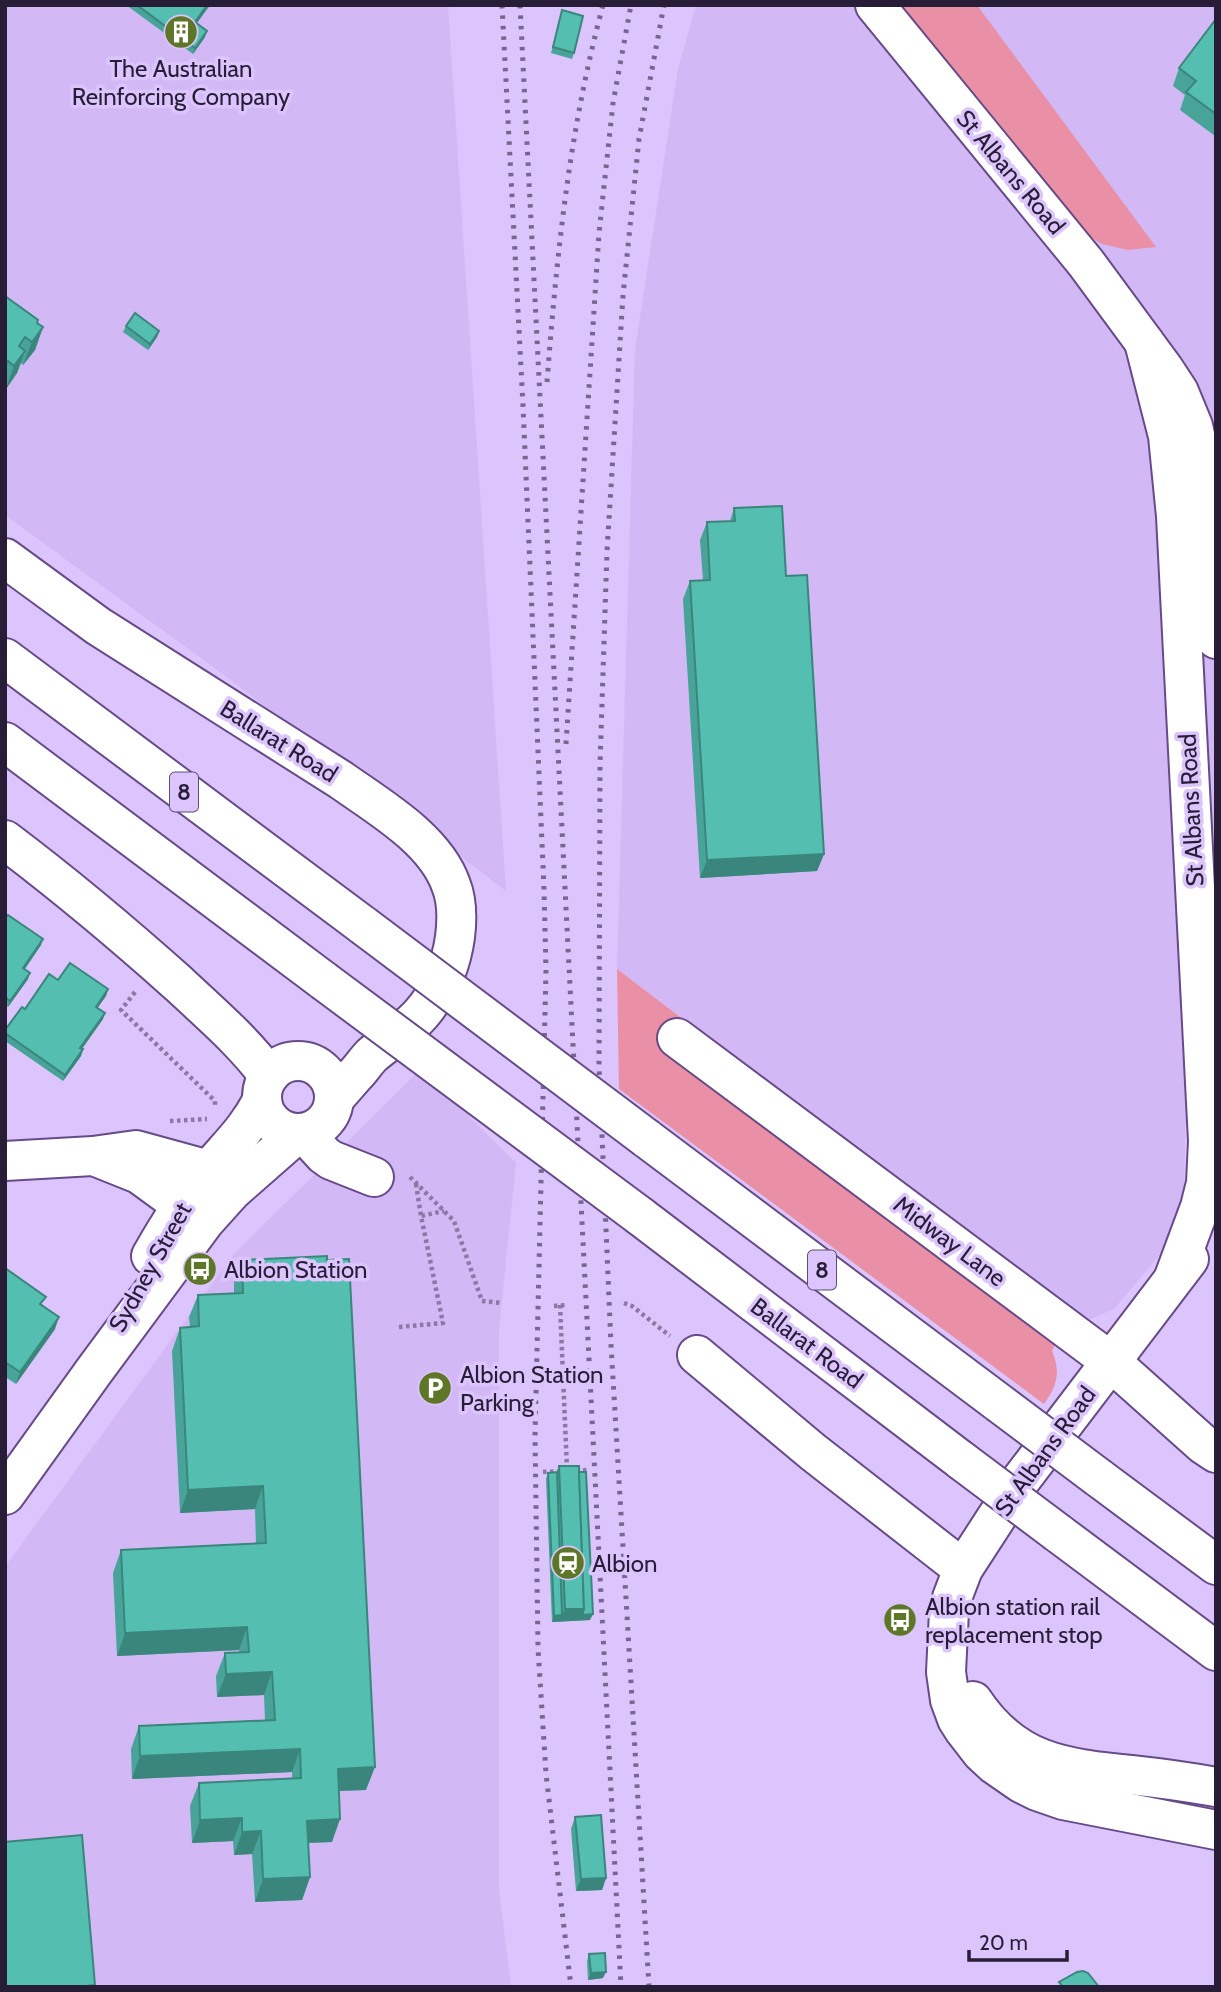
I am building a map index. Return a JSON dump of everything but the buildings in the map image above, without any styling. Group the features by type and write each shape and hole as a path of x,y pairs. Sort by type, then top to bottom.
{"main road":[{"name":"St Albans Road","path":"875,5 1086,263 1178,392 1193,426 1201,461 1191,517 1206,928 1207,1171 1200,1207 1174,1277"},
{"name":"St Albans Road","path":"1191,517 1216,639"},
{"name":"Ballarat Road","path":"5,558 98,626 379,806 416,836 438,860 451,885 455,906 456,929 447,972 434,997 421,1014 371,1056 334,1099"},
{"name":"8","path":"5,658 1216,1565"},
{"name":"Ballarat Road","path":"5,742 640,1216 1216,1651"},
{"path":"5,840 116,928 235,1035 253,1055 265,1089 265,1111 278,1127 288,1132 313,1130 328,1117 334,1099 329,1079 314,1065 295,1061 276,1069 265,1089"},
{"name":"Midway Lane","path":"677,1038 1110,1362 1195,1438 1216,1453"},
{"name":"Sydney Street","path":"194,1213 194,1166 251,1122 265,1089"},
{"path":"301,1133 331,1160 391,1176"},
{"name":"Sydney Street","path":"5,1495 94,1371 194,1213 232,1191 301,1133"},
{"path":"5,1161 93,1156 136,1150 194,1166"},
{"path":"93,1156 139,1174 194,1213"},
{"name":"St Albans Road","path":"1216,1223 1020,1481 963,1569 952,1598 947,1639 947,1687 957,1719 981,1752 1008,1775 1050,1796 1216,1830"},
{"path":"696,1355 813,1452 963,1569"},
{"name":"St Albans Road","path":"947,1639 955,1667 982,1715 1003,1736 1026,1752 1063,1767 1216,1787"}],"path":[{"path":"136,990 121,1010 215,1101 216,1110"},
{"path":"194,1166 213,1116"},
{"path":"391,1176 415,1182 454,1221 482,1301 502,1303"},
{"path":"399,1327 443,1323 415,1182"},
{"path":"421,1216 445,1211"},
{"path":"624,1303 632,1306 696,1355"},
{"path":"560,1306 567,1471"},
{"path":"543,1472 587,1470"}],"shaded area":[{"path":"5,5 448,5 506,891 228,678 5,515"},
{"path":"696,5 1216,5 1216,1112 1186,1096 1184,1189 1164,1250 1114,1309 1089,1320 617,969 635,350 678,69"},
{"path":"900,5 977,5 1156,247 1128,250 1102,244 1086,234"},
{"path":"617,969 683,1019 675,1032 1055,1345 1052,1351 1056,1379 1044,1404 619,1089"},
{"path":"421,1069 516,1163 499,1330 499,1890 511,1987 5,1987 5,1567 234,1254"}],"railway":[{"path":"502,5 523,406 546,970 535,1436 538,1648 546,1774 571,1987"},
{"path":"520,5 621,1987"},
{"path":"547,382 566,192 581,99 603,5"},
{"path":"566,744 599,233 613,103 631,5"},
{"path":"649,1987 611,1345 599,1066 600,765 607,551 623,295 639,139 664,5"}],"place":[{"name":"The Australian Reinforcing Company","path":"181,32"},
{"name":"Albion Station","path":"200,1269"},
{"name":"Albion Station Parking","path":"435,1388"},
{"name":"Albion","path":"568,1563"},
{"name":"Albion station rail replacement stop","path":"900,1620"}]}
